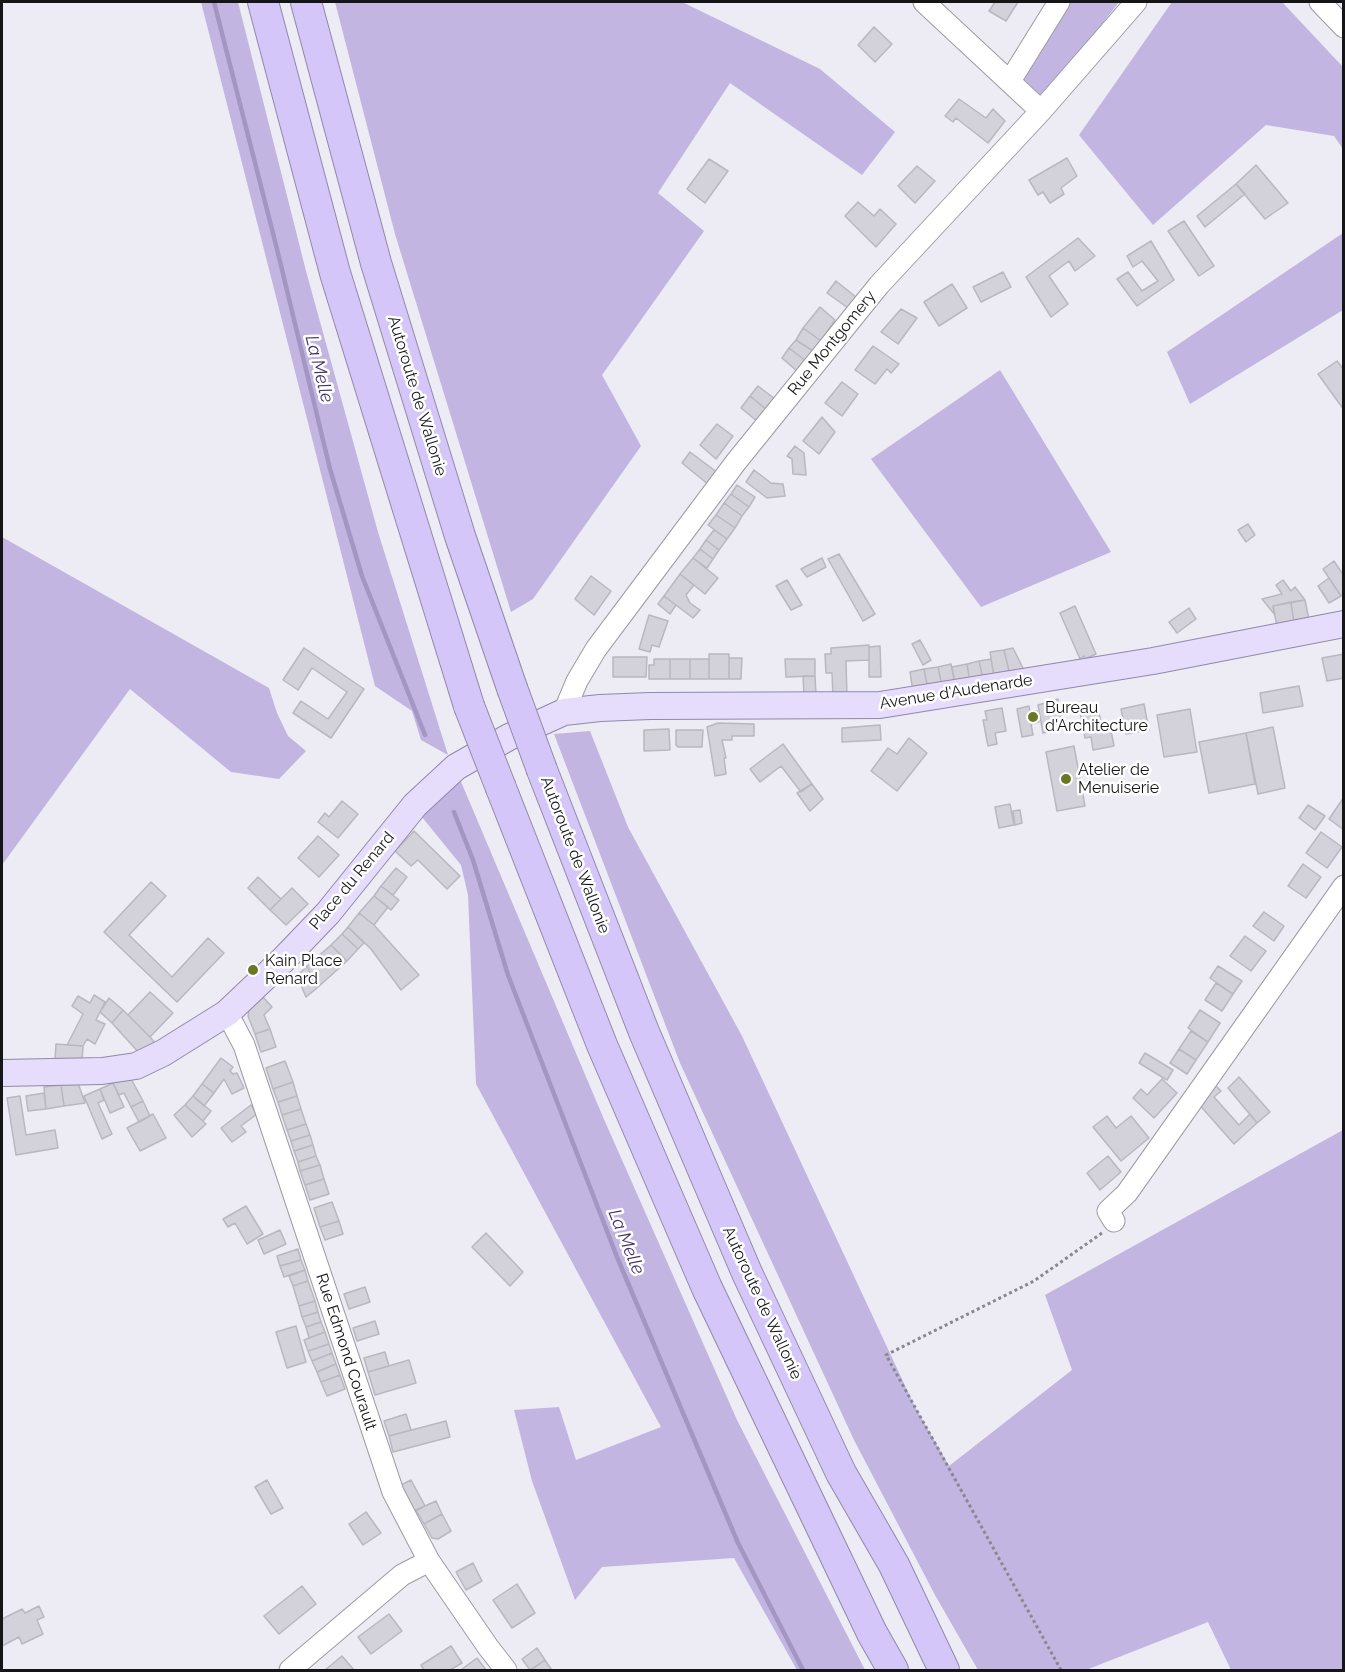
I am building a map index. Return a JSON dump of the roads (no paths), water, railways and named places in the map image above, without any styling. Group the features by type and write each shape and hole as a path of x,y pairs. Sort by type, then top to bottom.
{"highway":[{"path":"263,2 335,273 469,706 602,1045 707,1288 872,1633 893,1671"},
{"name":"Autoroute de Wallonie","path":"306,2 376,263 460,536 542,770 644,1032 747,1273 841,1473 894,1565 944,1671"}],"main road":[{"name":"Avenue d'Audenarde","path":"564,712 650,706 880,705 1153,661 1344,624"},
{"name":"Place du Renard","path":"2,1072 102,1071 136,1066 163,1053 226,1012 284,960 313,929 415,805 456,767 509,737 564,712"}],"street":[{"path":"924,2 1041,111"},
{"path":"1010,81 1059,2"},
{"name":"Rue Montgomery","path":"564,712 577,681 596,649 736,462 879,285 1041,111 1136,2"},
{"path":"1320,2 1344,27"},
{"path":"1114,1221 1108,1211 1127,1193 1344,886"},
{"name":"Rue Edmond Courault","path":"226,1012 244,1045 393,1492 429,1561 506,1671"},
{"path":"290,1671 402,1575 429,1561"}],"waterway":[{"name":"La Melle","path":"214,2 330,469 362,576 425,735"},
{"name":"La Melle","path":"454,812 473,860 508,975 617,1257 738,1543 803,1670"}],"place":[{"name":"Bureau d'Architecture","path":"1033,717"},
{"name":"Atelier de Menuiserie","path":"1066,779"},
{"name":"Kain Place Renard","path":"253,970"}]}
